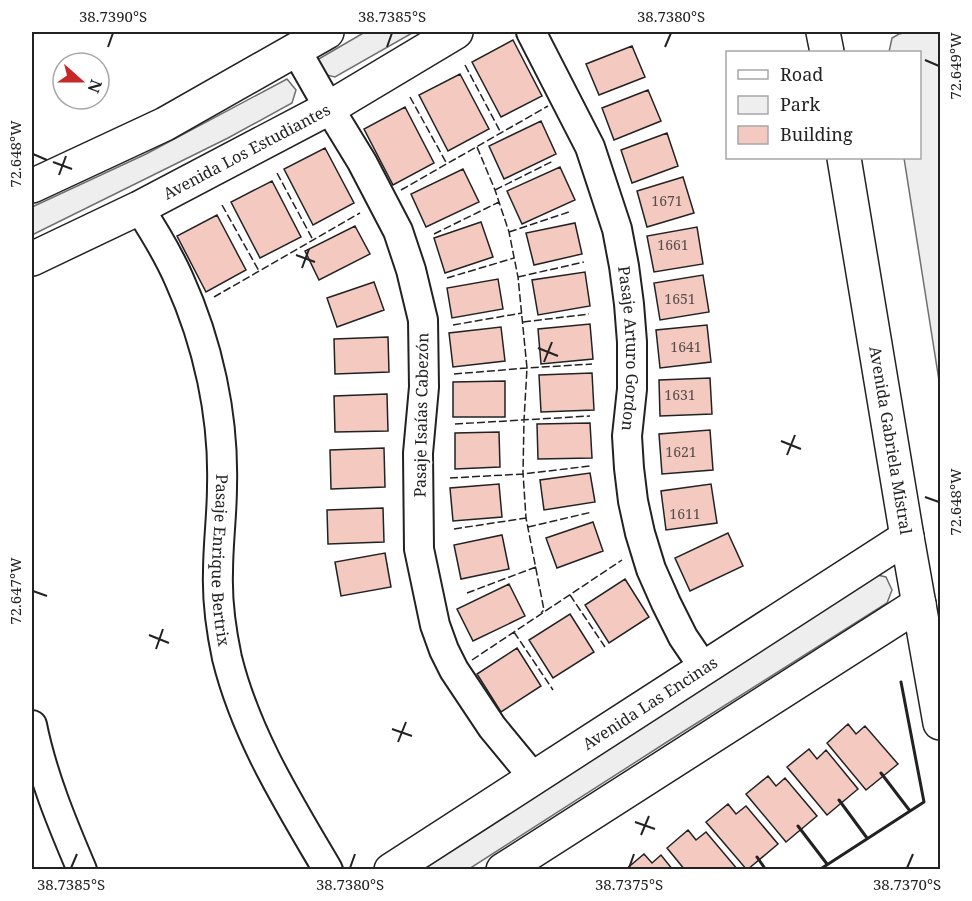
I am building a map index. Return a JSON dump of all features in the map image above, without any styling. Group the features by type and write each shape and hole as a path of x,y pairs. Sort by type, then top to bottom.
{"street":[{"path":"32,186 165,124 327,32"},
{"name":"Avenida Los Estudiantes","path":"32,259 139,208 329,108 456,32"},
{"name":"Pasaje Arturo Gordon","path":"531,32 590,147 617,230 624,266 632,342 632,389 627,436 633,501 651,569 683,637 704,668"},
{"path":"823,32 827,51"},
{"name":"Pasaje Isaías Cabezón","path":"296,50 362,162 398,231 411,270 423,320 424,387 418,453 420,549 435,625 454,670 492,727 534,778"},
{"name":"Avenida Gabriela Mistral","path":"844,159 940,723"},
{"name":"Pasaje Enrique Bertrix","path":"139,208 179,279 194,317 215,396 221,440 223,484 218,574 227,657 239,698 270,771 328,870"},
{"name":"Avenida Las Encinas","path":"391,870 907,537"},
{"path":"503,870 919,604"},
{"path":"32,725 47,780 82,870"}],"green space":[{"path":"365,32 414,32 335,77 318,73 317,60"},
{"path":"940,32 940,387 904,159 921,159 921,51 889,51 892,38 899,34"},
{"path":"287,79 296,90 292,103 228,138 32,235 32,207 146,154"},
{"path":"873,574 886,577 892,590 887,603 469,869 422,870"}],"building":[{"path":"513,40 542,96 501,117 472,62"},
{"path":"632,46 645,77 599,95 586,64"},
{"path":"460,74 489,129 448,151 419,95"},
{"path":"648,90 661,121 614,140 602,108"},
{"path":"405,107 434,163 393,185 364,129"},
{"path":"541,121 556,154 504,179 489,146"},
{"path":"667,133 678,166 632,183 621,150"},
{"path":"325,148 354,203 313,225 284,169"},
{"path":"560,167 575,200 522,224 507,191"},
{"path":"463,169 479,202 426,227 411,194"},
{"path":"683,177 694,213 647,227 637,191"},
{"path":"272,181 301,237 260,258 231,202"},
{"path":"217,215 246,270 206,292 177,236"},
{"path":"481,222 493,257 445,273 434,238"},
{"path":"575,223 582,254 534,265 526,233"},
{"path":"355,226 370,254 319,280 305,251"},
{"path":"697,227 703,264 654,272 647,236"},
{"path":"585,272 590,306 538,315 532,280"},
{"path":"703,275 709,312 660,320 654,283"},
{"path":"498,279 503,309 452,318 447,288"},
{"path":"374,282 384,310 337,327 327,298"},
{"path":"590,324 593,359 541,364 538,329"},
{"path":"707,325 711,362 660,368 656,330"},
{"path":"501,327 505,361 453,367 449,333"},
{"path":"388,337 389,372 335,374 334,339"},
{"path":"592,373 594,410 541,412 539,375"},
{"path":"710,378 712,414 660,416 659,380"},
{"path":"505,381 505,417 453,417 453,382"},
{"path":"387,394 388,431 335,432 334,396"},
{"path":"590,423 592,458 538,459 537,424"},
{"path":"710,430 713,470 662,474 659,434"},
{"path":"499,432 500,467 455,469 455,433"},
{"path":"384,448 385,487 331,489 330,450"},
{"path":"590,473 595,502 544,510 540,480"},
{"path":"499,484 502,517 453,521 450,488"},
{"path":"711,484 717,523 666,530 661,491"},
{"path":"383,508 384,542 328,544 327,510"},
{"path":"593,522 603,551 557,568 546,538"},
{"path":"728,533 743,566 690,591 675,558"},
{"path":"502,535 509,569 461,579 454,545"},
{"path":"385,553 391,587 341,596 335,562"},
{"path":"625,579 649,617 609,643 585,605"},
{"path":"509,584 525,616 473,641 457,609"},
{"path":"570,614 594,652 553,678 529,640"},
{"path":"517,648 541,686 501,712 477,674"},
{"path":"848,724 856,734 865,726 898,764 866,790 827,743"},
{"path":"809,749 817,759 826,750 858,789 827,815 787,767"},
{"path":"768,776 776,786 785,778 817,816 786,842 746,794"},
{"path":"728,804 736,814 746,806 778,844 747,870 706,822"},
{"path":"688,830 696,840 706,832 738,870 685,870 667,848"},
{"path":"644,854 652,863 661,855 673,870 625,870"}],"fence":[{"path":"465,65 501,133"},
{"path":"410,97 447,164"},
{"path":"401,190 548,106"},
{"path":"477,147 509,232 518,277 527,368 523,473 526,518 544,610 541,613"},
{"path":"495,190 553,161"},
{"path":"277,173 313,240"},
{"path":"434,234 499,202"},
{"path":"222,205 259,271"},
{"path":"509,232 569,212"},
{"path":"214,297 360,213"},
{"path":"447,278 514,258"},
{"path":"518,277 584,262"},
{"path":"453,325 522,313"},
{"path":"523,322 589,314"},
{"path":"454,374 592,364"},
{"path":"455,424 590,416"},
{"path":"450,478 523,474 590,466"},
{"path":"528,527 592,512"},
{"path":"454,529 526,518"},
{"path":"472,660 622,560"},
{"path":"467,593 536,567"},
{"path":"570,595 605,647"},
{"path":"514,632 553,690"}],"wall":[{"path":"819,870 924,802 901,682"},
{"path":"881,773 910,811"},
{"path":"839,800 867,838"},
{"path":"798,826 827,864"},
{"path":"757,857 766,870"}]}
